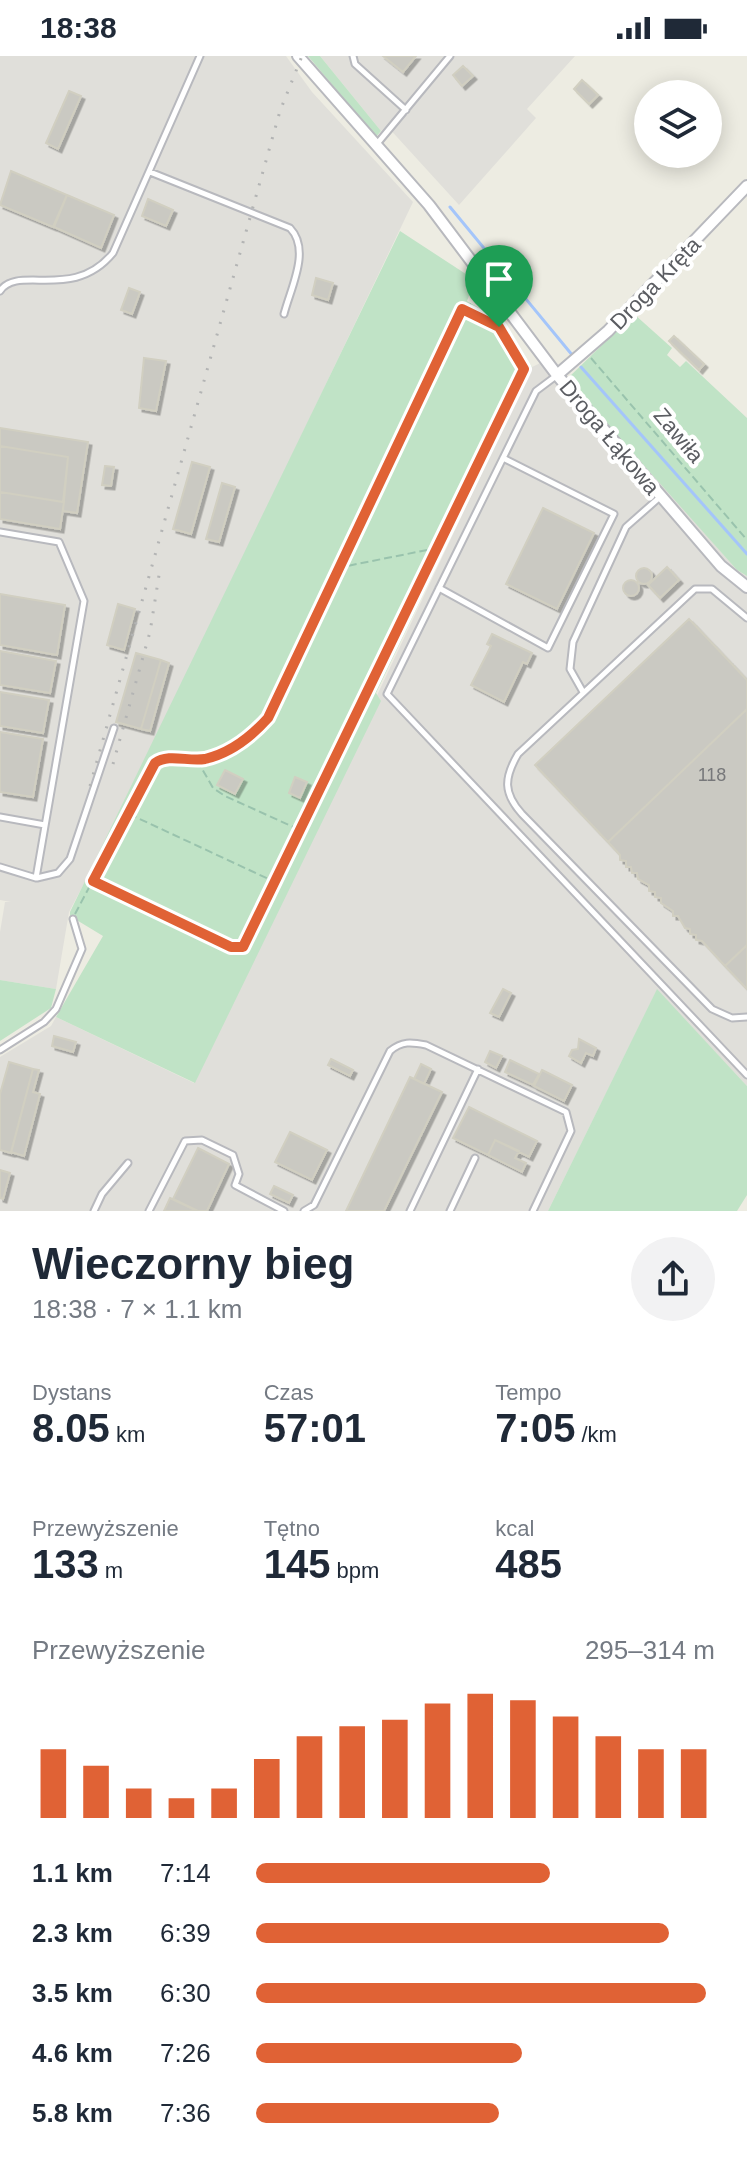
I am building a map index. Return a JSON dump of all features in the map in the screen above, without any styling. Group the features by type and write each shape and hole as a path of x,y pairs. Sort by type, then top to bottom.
{"street":[{"name":"Droga Łąkowa","path":"298,56 429,205 557,375 660,497 721,566 747,587"},
{"name":"Droga Kręta","path":"557,375 584,352 747,186"}],"lane":[{"path":"0,291 5,283 19,278 58,283 101,267 113,253 200,56"},
{"path":"353,56 355,64 406,110"},
{"path":"375,146 450,56"},
{"path":"150,172 290,228 300,237 301,250 284,314"},
{"path":"557,375 536,391 387,694 747,1075"},
{"path":"439,588 548,648 603,538 614,514 503,458"},
{"path":"583,692 570,669 573,642 626,527 660,497"},
{"path":"0,532 59,542 84,601 36,878"},
{"path":"747,618 712,589 695,589 518,754 506,781 511,802 712,1009 732,1018 747,1017"},
{"path":"0,867 36,878 58,873 70,859 114,728"},
{"path":"0,817 45,825"},
{"path":"0,1050 44,1022 56,1009 82,949 73,919"},
{"path":"304,1211 314,1205 390,1051 398,1044 426,1045 554,1103 571,1121 564,1150 533,1211"},
{"path":"410,1211 478,1069"},
{"path":"149,1211 185,1141 202,1140 233,1155 239,1174 235,1185 284,1211"},
{"path":"450,1211 475,1158"},
{"path":"94,1211 102,1194 128,1163"}],"path":[{"path":"73,919 155,763 162,758 196,759 235,748 268,718 336,569 462,309 471,304"},
{"path":"93,881 231,947 243,947 524,369 499,327 462,309"},
{"name":"Zawiła","path":"584,352 747,540"},
{"path":"336,569 438,547"},
{"path":"196,759 213,788 301,830"},
{"path":"128,814 275,882"}],"shaded area":[{"path":"0,56 286,56 312,92 413,202 120,815 69,912 56,989 0,980 0,932 5,902 11,902 0,900"},
{"path":"320,56 575,56 527,109 536,118 459,205 387,126 381,131"},
{"path":"551,358 737,570 747,576 747,1086 657,990 548,1211 0,1211 0,1057 51,1026 56,1017 194,1083 532,367"}],"green space":[{"path":"308,56 320,56 381,131 376,137"},
{"path":"400,231 475,280 467,301 506,324 532,367 376,693 381,701 195,1083 56,1017 103,936 70,916 70,912"},
{"path":"634,314 672,348 667,355 680,367 686,361 747,418 747,576 737,570 567,379"},
{"path":"0,980 56,989 51,1008 0,1041"},
{"path":"657,989 747,1086 747,1195 737,1211 548,1211"}],"building":[{"path":"383,56 416,56 403,72"},
{"path":"463,66 473,76 462,86 453,75"},
{"path":"582,80 598,95 589,104 574,89"},
{"path":"69,91 81,96 58,149 46,143"},
{"path":"11,171 67,195 53,227 0,205"},
{"path":"67,195 114,215 101,248 54,227"},
{"path":"148,199 173,210 166,226 142,216"},
{"path":"316,278 333,283 328,300 312,295"},
{"path":"129,288 140,292 132,314 121,310"},
{"path":"674,336 704,364 699,370 669,341"},
{"path":"144,358 166,361 156,411 139,408"},
{"path":"0,428 88,442 77,513 63,511 68,457 0,446"},
{"path":"0,446 68,457 63,502 0,492"},
{"path":"192,462 210,467 191,534 173,529"},
{"path":"105,466 114,467 111,486 102,485"},
{"path":"222,483 235,487 219,542 206,539"},
{"path":"0,492 64,502 60,529 0,519"},
{"path":"543,508 594,533 557,609 506,584"},
{"path":"667,567 679,580 660,598 648,585"},
{"path":"644,568 652,576 644,584 636,576"},
{"path":"631,580 639,588 631,596 623,588"},
{"path":"0,594 65,605 57,655 0,645"},
{"path":"118,604 135,609 124,650 107,645"},
{"path":"689,619 747,680 747,709 608,842 535,765"},
{"path":"492,634 532,653 527,664 523,662 504,702 471,685 491,646 487,644"},
{"path":"0,651 56,661 50,693 0,685"},
{"path":"136,653 161,660 141,729 116,722"},
{"path":"161,660 169,663 150,731 141,729"},
{"path":"0,692 49,700 43,733 0,726"},
{"path":"747,709 747,945 725,966 702,941 696,940 696,935 690,934 690,929 685,928 678,916 673,916 673,911 661,903 661,898 655,897 655,892 649,891 649,885 638,879 637,873 632,873 631,867 626,867 626,861 620,860 620,855 608,842"},
{"path":"0,732 43,739 33,797 0,792"},
{"path":"225,770 243,779 235,794 217,785"},
{"path":"295,777 307,782 300,798 289,793"},
{"path":"747,945 747,989 725,966"},
{"path":"503,989 511,993 499,1017 490,1013"},
{"path":"54,1036 76,1042 73,1052 52,1046"},
{"path":"579,1039 596,1048 593,1056 586,1053 581,1063 569,1056 572,1050 578,1049"},
{"path":"490,1051 502,1056 496,1068 485,1062"},
{"path":"331,1059 353,1070 350,1076 328,1065"},
{"path":"510,1060 539,1074 533,1085 505,1072"},
{"path":"9,1062 33,1069 11,1153 0,1150 0,1094"},
{"path":"421,1064 431,1069 424,1084 414,1079"},
{"path":"33,1069 39,1070 33,1092 40,1094 24,1156 11,1152"},
{"path":"542,1070 572,1085 564,1101 534,1086"},
{"path":"410,1077 442,1092 384,1211 346,1211"},
{"path":"469,1107 537,1141 529,1157 495,1140 488,1155 453,1138"},
{"path":"290,1132 327,1150 312,1180 275,1162"},
{"path":"495,1140 519,1151 515,1158 526,1163 522,1172 488,1155"},
{"path":"198,1148 229,1164 207,1211 198,1211 173,1199"},
{"path":"0,1170 10,1173 3,1199 0,1198"},
{"path":"274,1186 293,1195 289,1203 270,1194"},
{"path":"170,1198 197,1211 164,1211"}],"waterway":[{"path":"450,207 573,356"},
{"path":"581,367 747,554"}],"railway":[{"path":"90,786 280,111 302,56"},
{"path":"113,764 150,632 160,569"}],"route":[{"path":"462,309 499,327 522,360 524,369 243,947 231,947 93,881 155,763 162,758 204,759 235,748 254,734 268,718 336,569 462,309"}]}
